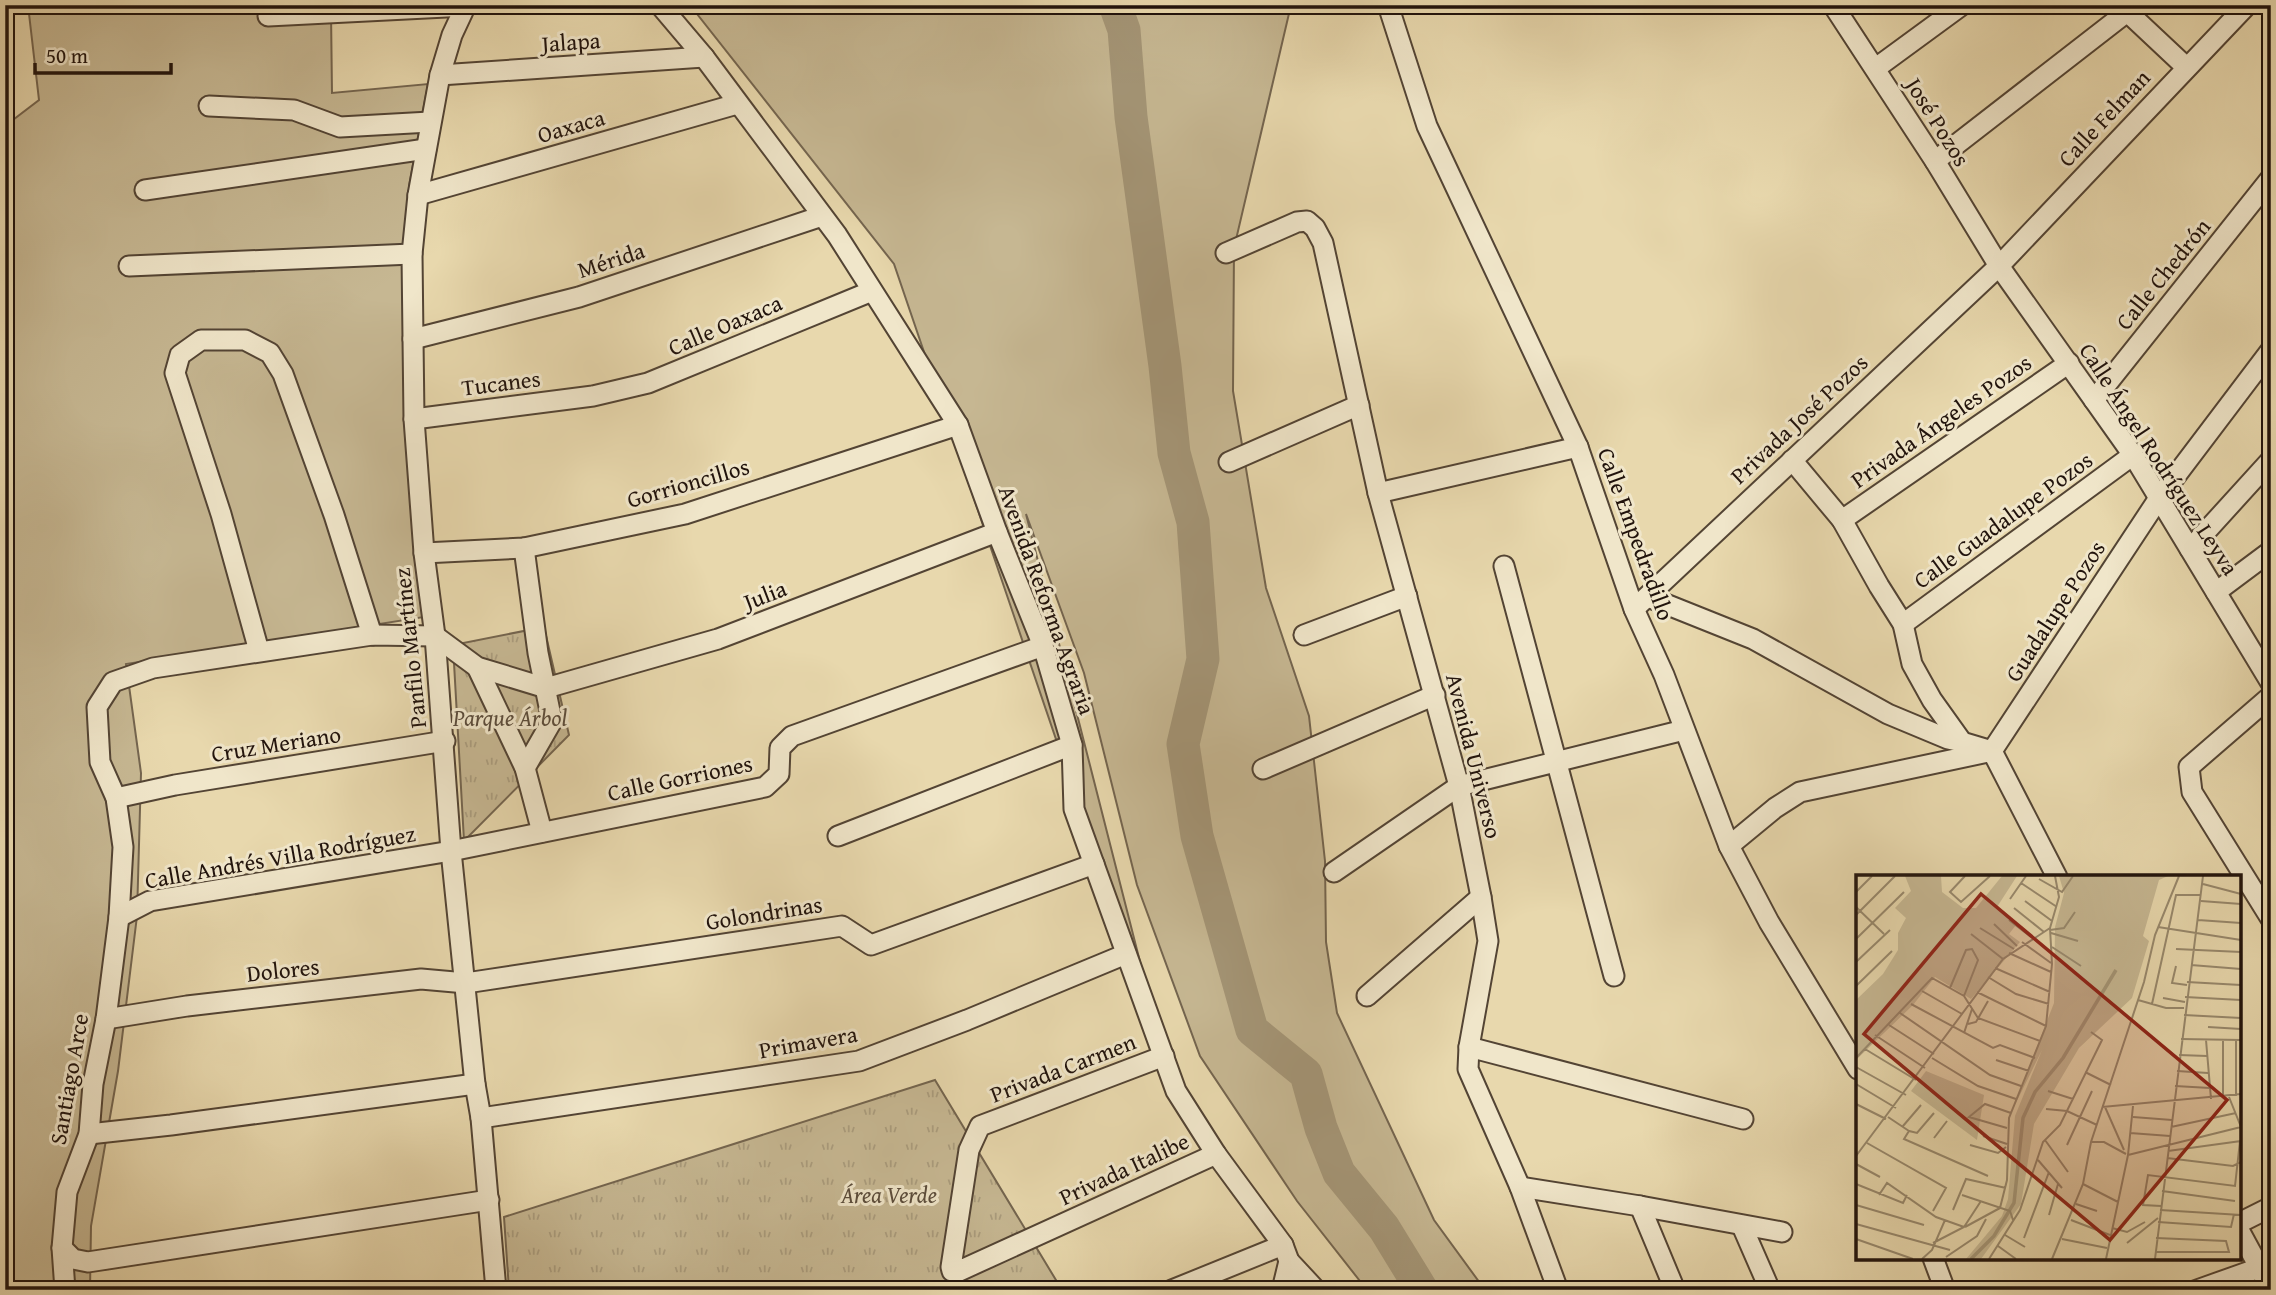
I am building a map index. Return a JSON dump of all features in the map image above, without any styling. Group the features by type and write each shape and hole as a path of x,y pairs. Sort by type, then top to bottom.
{"street":[{"name":"Avenida Reforma Agraria","path":"660,5 704,57 837,235 958,425 1043,646 1072,745 1074,809 1176,1091 1216,1154 1286,1253 1316,1290"},
{"name":"Calle Empedradillo","path":"1388,5 1427,126 1578,447 1641,603 1664,675 1729,846 1769,922 1856,1066"},
{"name":"José Pozos","path":"1833,5 1876,68 1999,266"},
{"path":"1876,68 1962,5"},
{"path":"268,16 466,6"},
{"name":"Panfilo Martínez","path":"466,6 452,35 440,75 418,195 412,254 414,419 445,741 451,852 475,1084 481,1118 496,1290"},
{"name":"Calle Felman","path":"1999,266 2244,6"},
{"path":"1935,161 2124,9 2186,67"},
{"name":"Jalapa","path":"440,75 704,57"},
{"name":"Oaxaca","path":"418,195 737,104"},
{"path":"209,106 294,110 340,127 430,121"},
{"path":"145,190 426,149"},
{"name":"Calle Chedrón","path":"2094,400 2271,178"},
{"name":"Mérida","path":"413,339 579,297 822,216"},
{"name":"Avenida Universo","path":"1226,253 1297,222 1307,221 1315,228 1323,243 1378,493 1459,786 1489,941 1469,1047 1468,1069 1520,1187 1558,1290"},
{"path":"129,266 412,254"},
{"name":"Calle Ángel Rodríguez Leyva","path":"1999,266 2133,455 2271,683"},
{"name":"Privada José Pozos","path":"1641,603 1999,266"},
{"name":"Calle Oaxaca","path":"593,396 648,383 872,291"},
{"path":"259,651 220,514 175,373 180,355 201,340 245,340 270,353 284,374 334,514 372,635"},
{"name":"Guadalupe Pozos","path":"1993,751 2159,498 2271,350"},
{"name":"Privada Ángeles Pozos","path":"1842,520 2069,363"},
{"name":"Tucanes","path":"414,419 593,396"},
{"path":"1229,461 1359,405"},
{"name":"Gorrioncillos","path":"425,553 524,548 685,514 958,425"},
{"path":"1378,493 1578,447"},
{"name":"Calle Guadalupe Pozos","path":"1903,624 2133,455"},
{"path":"1791,460 1842,520 1903,624 1912,664 1932,700 1962,742"},
{"path":"2190,549 2271,460"},
{"name":"Julia","path":"546,688 718,639 997,532"},
{"path":"524,548 538,653 552,721 525,768"},
{"path":"2216,592 2271,551"},
{"path":"1504,566 1614,976"},
{"path":"1304,635 1407,596"},
{"path":"1641,603 1753,639 1888,714 1948,739 1993,751 2056,875"},
{"name":"Santiago Arce","path":"65,1290 62,1248 67,1192 89,1133 93,1084 106,1019 119,917 123,847 116,798 100,762 97,707 113,682 153,668 372,635 435,636"},
{"path":"435,636 477,667 546,688"},
{"name":"Calle Gorriones","path":"451,852 765,787 779,774 780,748 792,736 1043,646"},
{"path":"477,667 525,768 542,832"},
{"path":"1263,769 1436,695"},
{"path":"2271,696 2189,767 2192,792 2271,919"},
{"path":"1334,872 1459,786 1684,730"},
{"name":"Cruz Meriano","path":"116,798 175,785 445,741"},
{"path":"838,836 1072,745"},
{"path":"1729,846 1775,808 1800,792 1993,751"},
{"name":"Calle Andrés Villa Rodríguez","path":"119,917 150,901 451,852"},
{"name":"Golondrinas","path":"466,983 842,926 871,945 1094,864"},
{"path":"1367,996 1481,897"},
{"name":"Primavera","path":"481,1118 859,1061 967,1020 1126,954"},
{"name":"Dolores","path":"106,1019 187,1006 421,979 466,983"},
{"path":"1469,1047 1743,1119"},
{"name":"Privada Carmen","path":"980,1126 1164,1056"},
{"path":"89,1133 171,1125 475,1084"},
{"name":"Privada Italibe","path":"980,1126 969,1150 951,1267 952,1271 957,1272 1216,1154"},
{"path":"1520,1187 1782,1232"},
{"path":"62,1248 73,1259 88,1262 489,1200"},
{"path":"1640,1206 1675,1290"},
{"path":"2241,1222 2271,1207"},
{"path":"1742,1226 1770,1290"},
{"path":"2241,1234 2271,1289"},
{"path":"1172,1290 1286,1253 1282,1290"},
{"path":"1934,1260 1945,1290"},
{"path":"2197,1290 2259,1268"}],"green space":[{"path":"28,5 297,5 331,12 332,93 428,84 409,186 404,352 424,617 126,664 141,773 137,916 118,1071 91,1226 90,1290 5,1290 5,126 39,100"},
{"path":"690,5 1291,5 1234,248 1233,391 1266,588 1309,716 1325,861 1326,942 1337,1013 1434,1220 1485,1290 1367,1290 1297,1201 1200,1056 1137,885 1084,673 1026,514 1164,1056 894,264"},
{"name":"Parque Árbol","path":"544,627 569,735 464,841 453,645"},
{"name":"Área Verde","path":"935,1080 1062,1290 509,1290 504,1217"}],"waterway":[{"path":"1115,5 1124,30 1131,117 1165,366 1174,453 1193,522 1203,659 1183,744 1197,836 1252,1030 1306,1074 1321,1128 1339,1173 1384,1228 1422,1290"}]}
